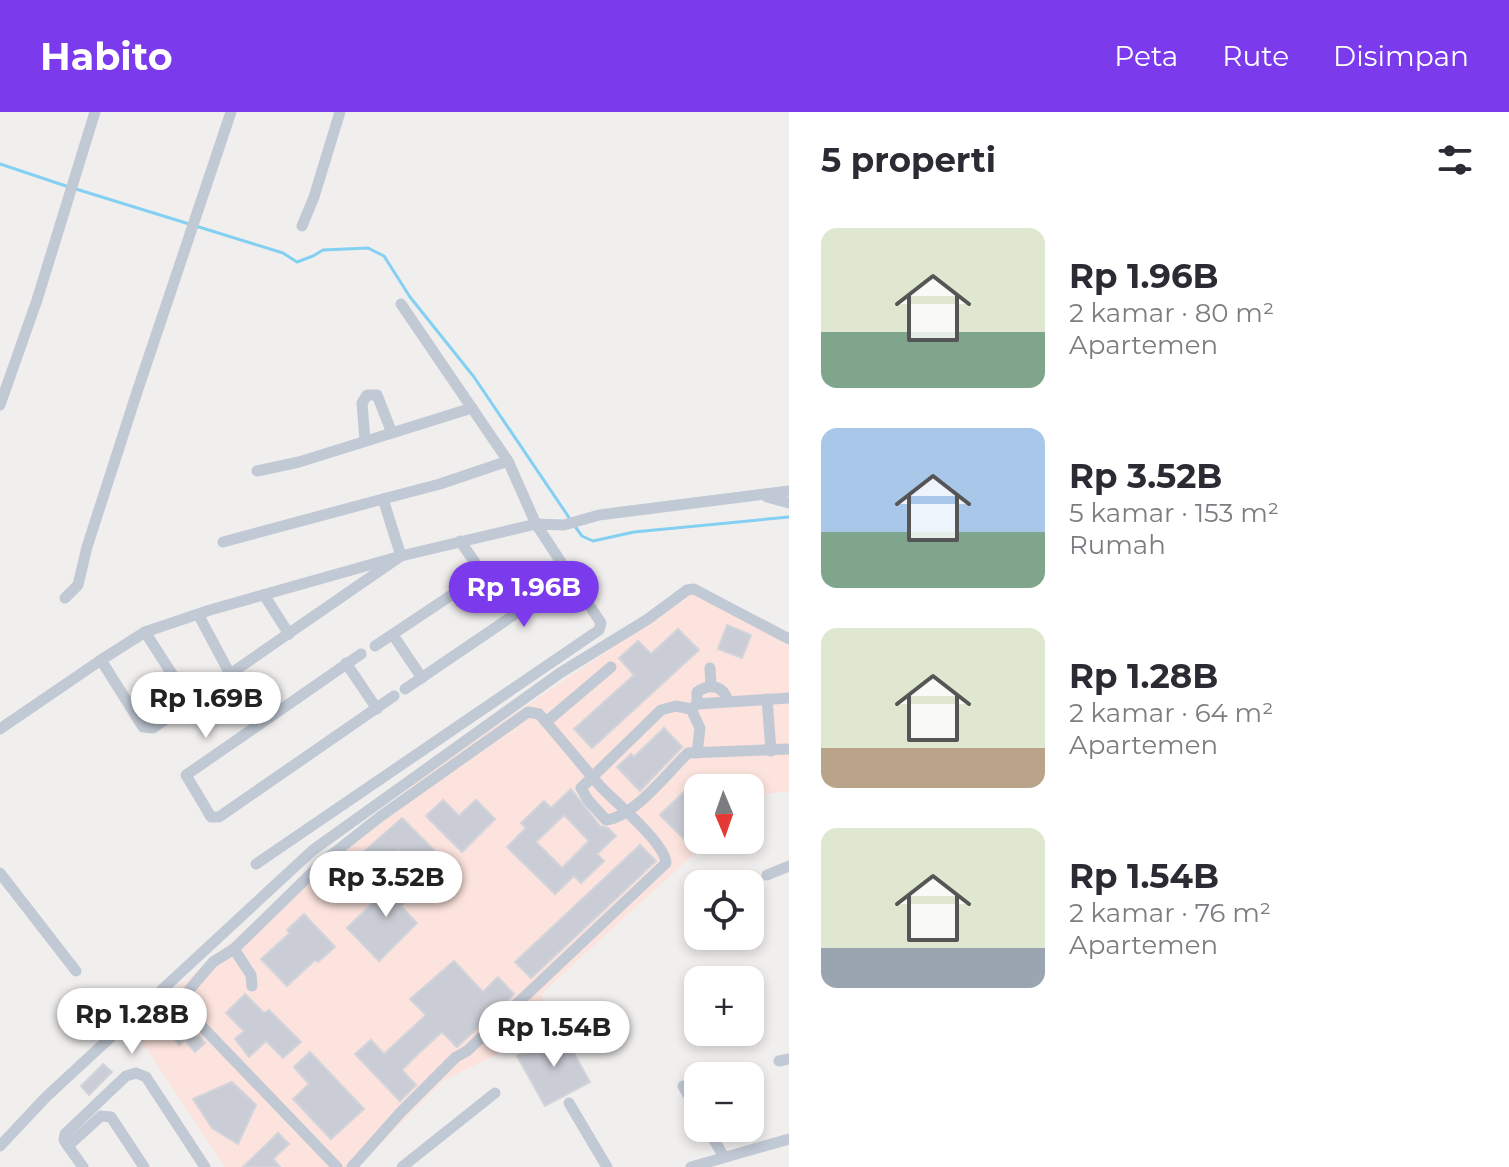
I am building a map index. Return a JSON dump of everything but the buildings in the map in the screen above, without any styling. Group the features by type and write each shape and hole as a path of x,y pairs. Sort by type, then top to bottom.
{"street":[{"path":"0,405 37,300 95,112"},
{"path":"65,598 78,585 87,547 137,392 231,112"},
{"path":"302,226 340,112"},
{"path":"256,864 581,645 599,630 601,623 536,524 508,461 401,304"},
{"path":"365,441 362,403 364,397 373,393 377,395 392,433"},
{"path":"257,471 472,408"},
{"path":"223,542 440,484 508,461"},
{"path":"0,729 145,632 198,614 401,556 536,524 570,523 599,515 789,491"},
{"path":"762,495 789,503"},
{"path":"383,499 401,556"},
{"path":"460,541 483,574"},
{"path":"101,660 143,727 153,728 401,556"},
{"path":"375,646 493,570 507,574 527,606"},
{"path":"0,1146 46,1097 313,850 560,673 648,619 687,590 694,589 789,639"},
{"path":"405,689 546,593"},
{"path":"264,595 289,634"},
{"path":"198,614 260,724"},
{"path":"145,632 190,702"},
{"path":"393,635 422,678"},
{"path":"361,654 186,775 211,817 219,817 394,696"},
{"path":"346,663 377,709"},
{"path":"546,722 611,667"},
{"path":"710,668 711,686"},
{"path":"697,753 700,728 694,706 697,692 711,686 726,693 728,701"},
{"path":"789,698 728,701 661,710 581,788 606,820 617,819 637,804 688,753 789,749"},
{"path":"767,699 771,751"},
{"path":"336,1167 188,1012 184,996 213,962 234,949 325,860 381,816 528,712 539,714 660,848 666,863 467,1051 456,1057 352,1167"},
{"path":"767,875 789,866"},
{"path":"0,873 76,971"},
{"path":"234,949 251,975 252,986"},
{"path":"83,1167 64,1140 65,1134 126,1076 136,1073 146,1077 205,1167"},
{"path":"402,1167 495,1093"},
{"path":"569,1103 607,1167"},
{"path":"68,1146 106,1115 111,1117 144,1167"},
{"path":"691,1167 789,1139"},
{"path":"715,1142 724,1157"}],"shaded area":[{"path":"694,593 789,643 789,791 764,794 764,774 684,774 684,854 694,854 541,994 556,1025 443,1081 357,1167 225,1167 132,1027 432,769"}],"waterway":[{"path":"0,164 69,187"},
{"path":"76,189 283,253 297,262 323,250 368,248 384,256 410,297 474,377 570,519"},
{"path":"574,525 582,536 593,541 634,532 789,517"}]}
